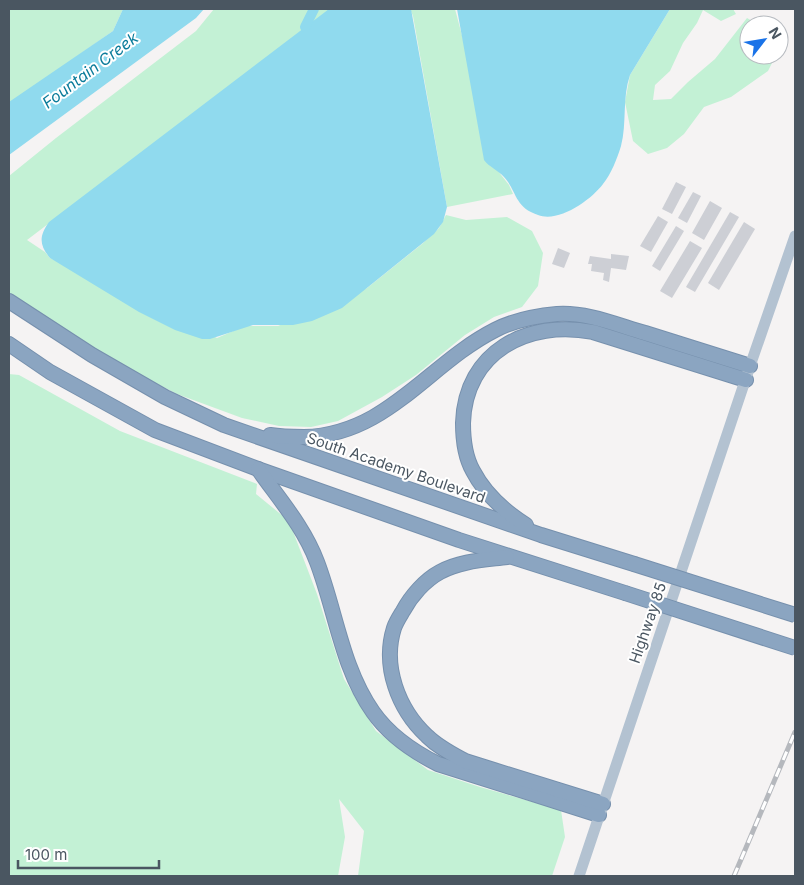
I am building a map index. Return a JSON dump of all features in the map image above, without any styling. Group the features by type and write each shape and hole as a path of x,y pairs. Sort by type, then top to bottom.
{"highway":[{"name":"South Academy Boulevard","path":"9,301 92,355 165,397 224,425 541,535 795,615"},
{"path":"224,425 280,437 317,436 340,432 360,424 397,404 473,343 496,329 514,322 559,314 596,318 748,373"},
{"path":"541,535 511,515 485,489 472,470 465,449 463,412 469,392 477,373 490,357 505,345 541,331 575,328 748,373"},
{"path":"9,344 50,372 155,430 258,469 459,540 795,648"},
{"path":"258,469 297,521 307,541 317,562 344,653 360,691 374,713 387,728 420,755 438,764 601,810"},
{"path":"512,556 461,564 439,573 423,585 406,605 394,627 389,656 393,678 402,704 413,722 428,737 448,752 601,810"}],"main road":[{"name":"Highway 85","path":"579,876 795,236"}],"green space":[{"path":"9,9 123,9 113,31 9,104"},
{"path":"214,9 331,9 27,240 45,252 50,258 217,338 245,326 278,326 367,288 422,244 439,228 446,215 466,220 507,217 532,231 543,253 538,286 522,307 494,317 465,335 416,375 382,397 338,421 311,427 279,426 242,418 177,394 90,349 9,295 9,176 196,31"},
{"path":"410,9 455,9 498,171 509,185 513,194 447,207 413,16"},
{"path":"670,9 733,9 736,14 721,21 703,10 697,23 683,43 670,71 655,85 653,100 671,99 715,59 739,28 739,65 771,65 768,71 731,97 704,107 684,134 667,148 648,154 633,141 625,102 630,75"},
{"path":"9,374 19,375 120,431 257,484 256,494 289,521 317,594 344,679 376,731 428,770 561,810 565,837 552,876 358,876 364,831 339,799 345,837 338,876 9,876"}],"water":[{"name":"Fountain Creek","path":"123,9 204,9 196,18 9,155 9,102 113,31"},
{"path":"329,9 411,9 447,207 443,222 434,234 342,308 312,321 293,325 253,325 210,339 202,339 175,330 139,312 50,258 42,245 43,232 49,222"},
{"path":"457,9 670,9 630,75 626,93 623,137 616,161 606,180 583,203 555,216 546,217 530,212 520,203 504,177 484,160"}],"building":[{"path":"676,182 686,187 672,214 662,209"},
{"path":"693,192 701,196 687,223 678,218"},
{"path":"710,201 722,208 704,240 692,233"},
{"path":"730,212 739,217 695,292 686,287"},
{"path":"658,216 668,222 651,252 640,246"},
{"path":"744,222 755,229 719,290 708,283"},
{"path":"676,226 684,231 660,271 652,266"},
{"path":"690,241 702,248 672,298 660,291"},
{"path":"558,248 570,253 564,268 552,264"},
{"path":"611,254 629,256 626,270 611,268 609,282 603,280 604,273 591,271 592,264 588,264 590,256 611,259"}],"waterway":[{"path":"305,27 314,9"}],"railway":[{"path":"734,876 795,732"}]}
